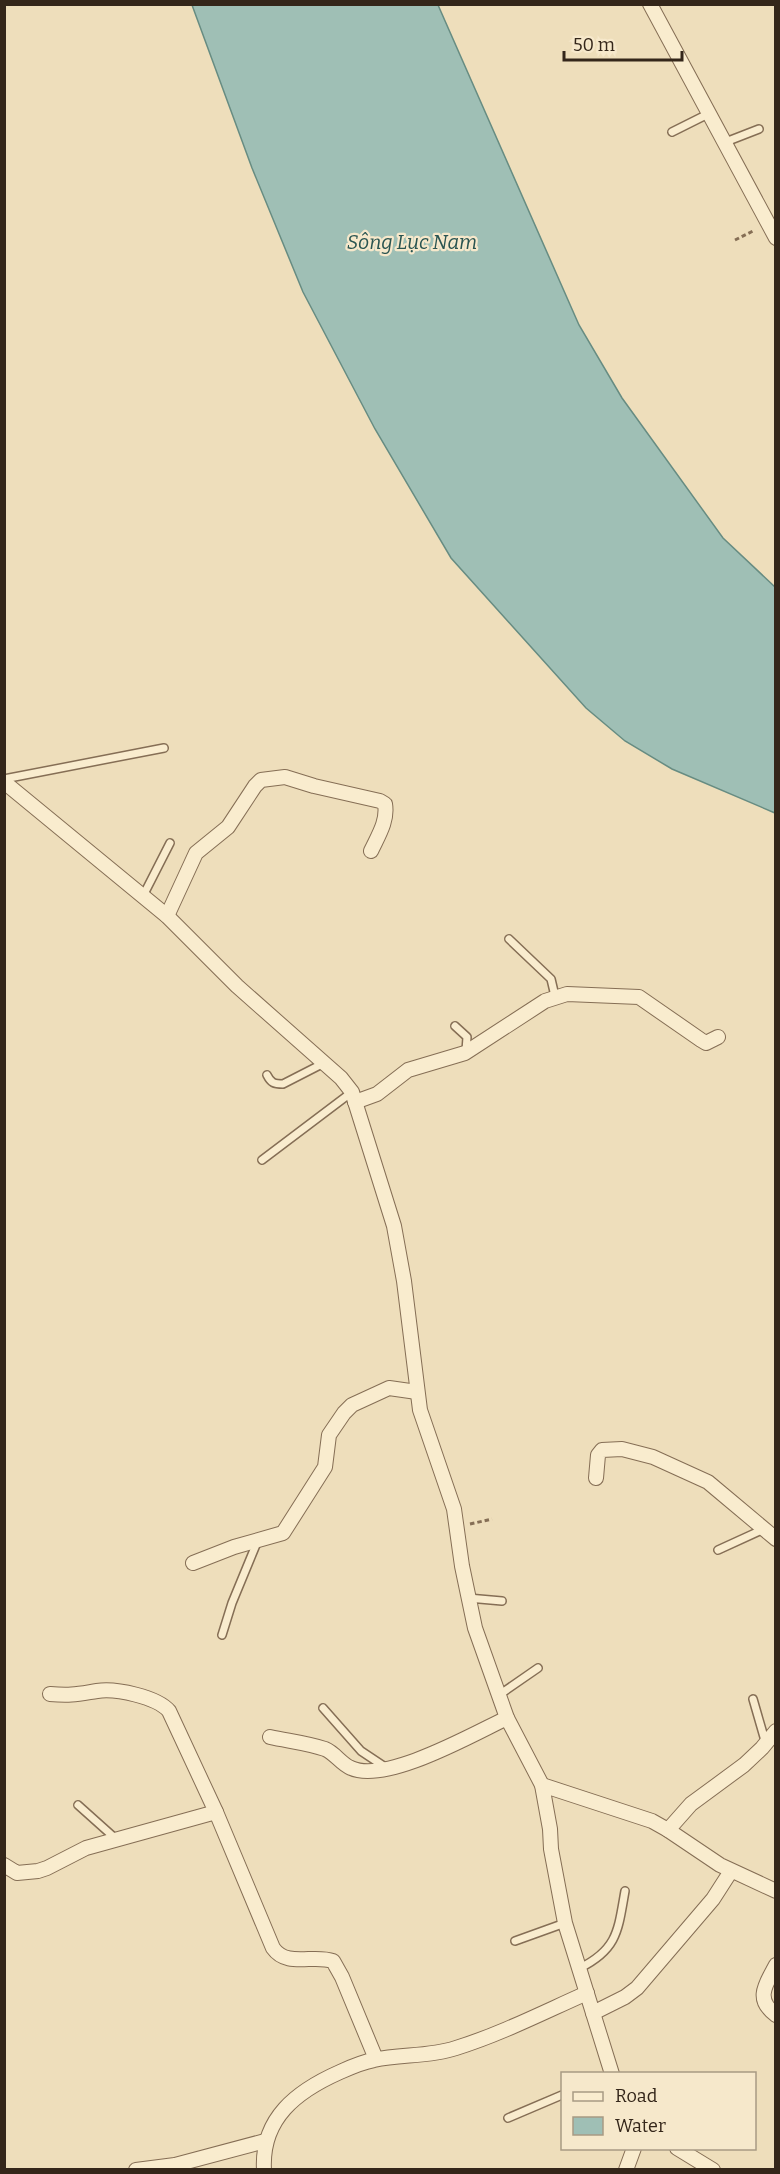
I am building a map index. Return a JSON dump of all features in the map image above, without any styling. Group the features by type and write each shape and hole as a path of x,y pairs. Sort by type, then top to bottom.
{"street":[{"path":"650,4 776,238"},
{"path":"167,916 196,853 228,827 261,780 285,777 381,801 385,804 385,817 371,851"},
{"path":"4,780 167,916 237,986 341,1078 354,1097 399,1250 417,1392 427,1433 454,1509 475,1628 507,1718 542,1785 565,1923 612,2072"},
{"path":"354,1097 377,1094 408,1070 465,1053 555,996 567,994 639,997 706,1043 718,1037"},
{"path":"193,1563 234,1547 283,1533 325,1467 329,1435 352,1405 389,1388 417,1392"},
{"path":"596,1478 598,1455 602,1450 622,1449 653,1457 708,1482 776,1539"},
{"path":"50,1694 69,1696 98,1691 117,1691 154,1701 166,1707 216,1812 273,1948 277,1954 285,1958 333,1961 342,1977 376,2059"},
{"path":"270,1737 325,1749 350,1768 365,1772 387,1769 434,1753 507,1718"},
{"path":"668,1830 691,1804 744,1765 776,1731"},
{"path":"542,1785 634,1814 668,1830 731,1870 776,1891"},
{"path":"4,1865 17,1873 47,1869 87,1848 216,1812"},
{"path":"593,2013 625,1998 637,1988 713,1899 731,1870"},
{"path":"776,1965 763,1989 763,1999 767,2007 776,2015"},
{"path":"262,2169 266,2141 281,2112 294,2098 326,2078 376,2059 423,2055 478,2041 587,1994"},
{"path":"136,2169 175,2165 266,2141"},
{"path":"626,2169 632,2150"},
{"path":"680,2150 713,2169"}],"lane":[{"path":"672,132 708,114"},
{"path":"723,143 759,129"},
{"path":"4,780 164,748"},
{"path":"143,896 170,843"},
{"path":"509,939 551,979 555,996"},
{"path":"455,1026 467,1037 465,1053"},
{"path":"267,1075 271,1082 283,1084 324,1063"},
{"path":"262,1160 354,1097"},
{"path":"718,1550 764,1529"},
{"path":"222,1635 232,1603 258,1540"},
{"path":"468,1598 502,1601"},
{"path":"499,1695 538,1668"},
{"path":"753,1699 765,1744"},
{"path":"323,1708 361,1751 387,1769"},
{"path":"78,1805 116,1839"},
{"path":"580,1968 598,1959 612,1942 619,1927 625,1891"},
{"path":"515,1941 565,1923"},
{"path":"508,2118 561,2095"}],"path":[{"path":"735,240 768,223"},
{"path":"456,1527 492,1519"}],"water":[{"name":"Sông Lục Nam","path":"192,5 438,5 579,325 622,398 723,538 775,587 775,813 672,769 625,741 586,708 451,558 375,429 303,292 252,168"}]}
